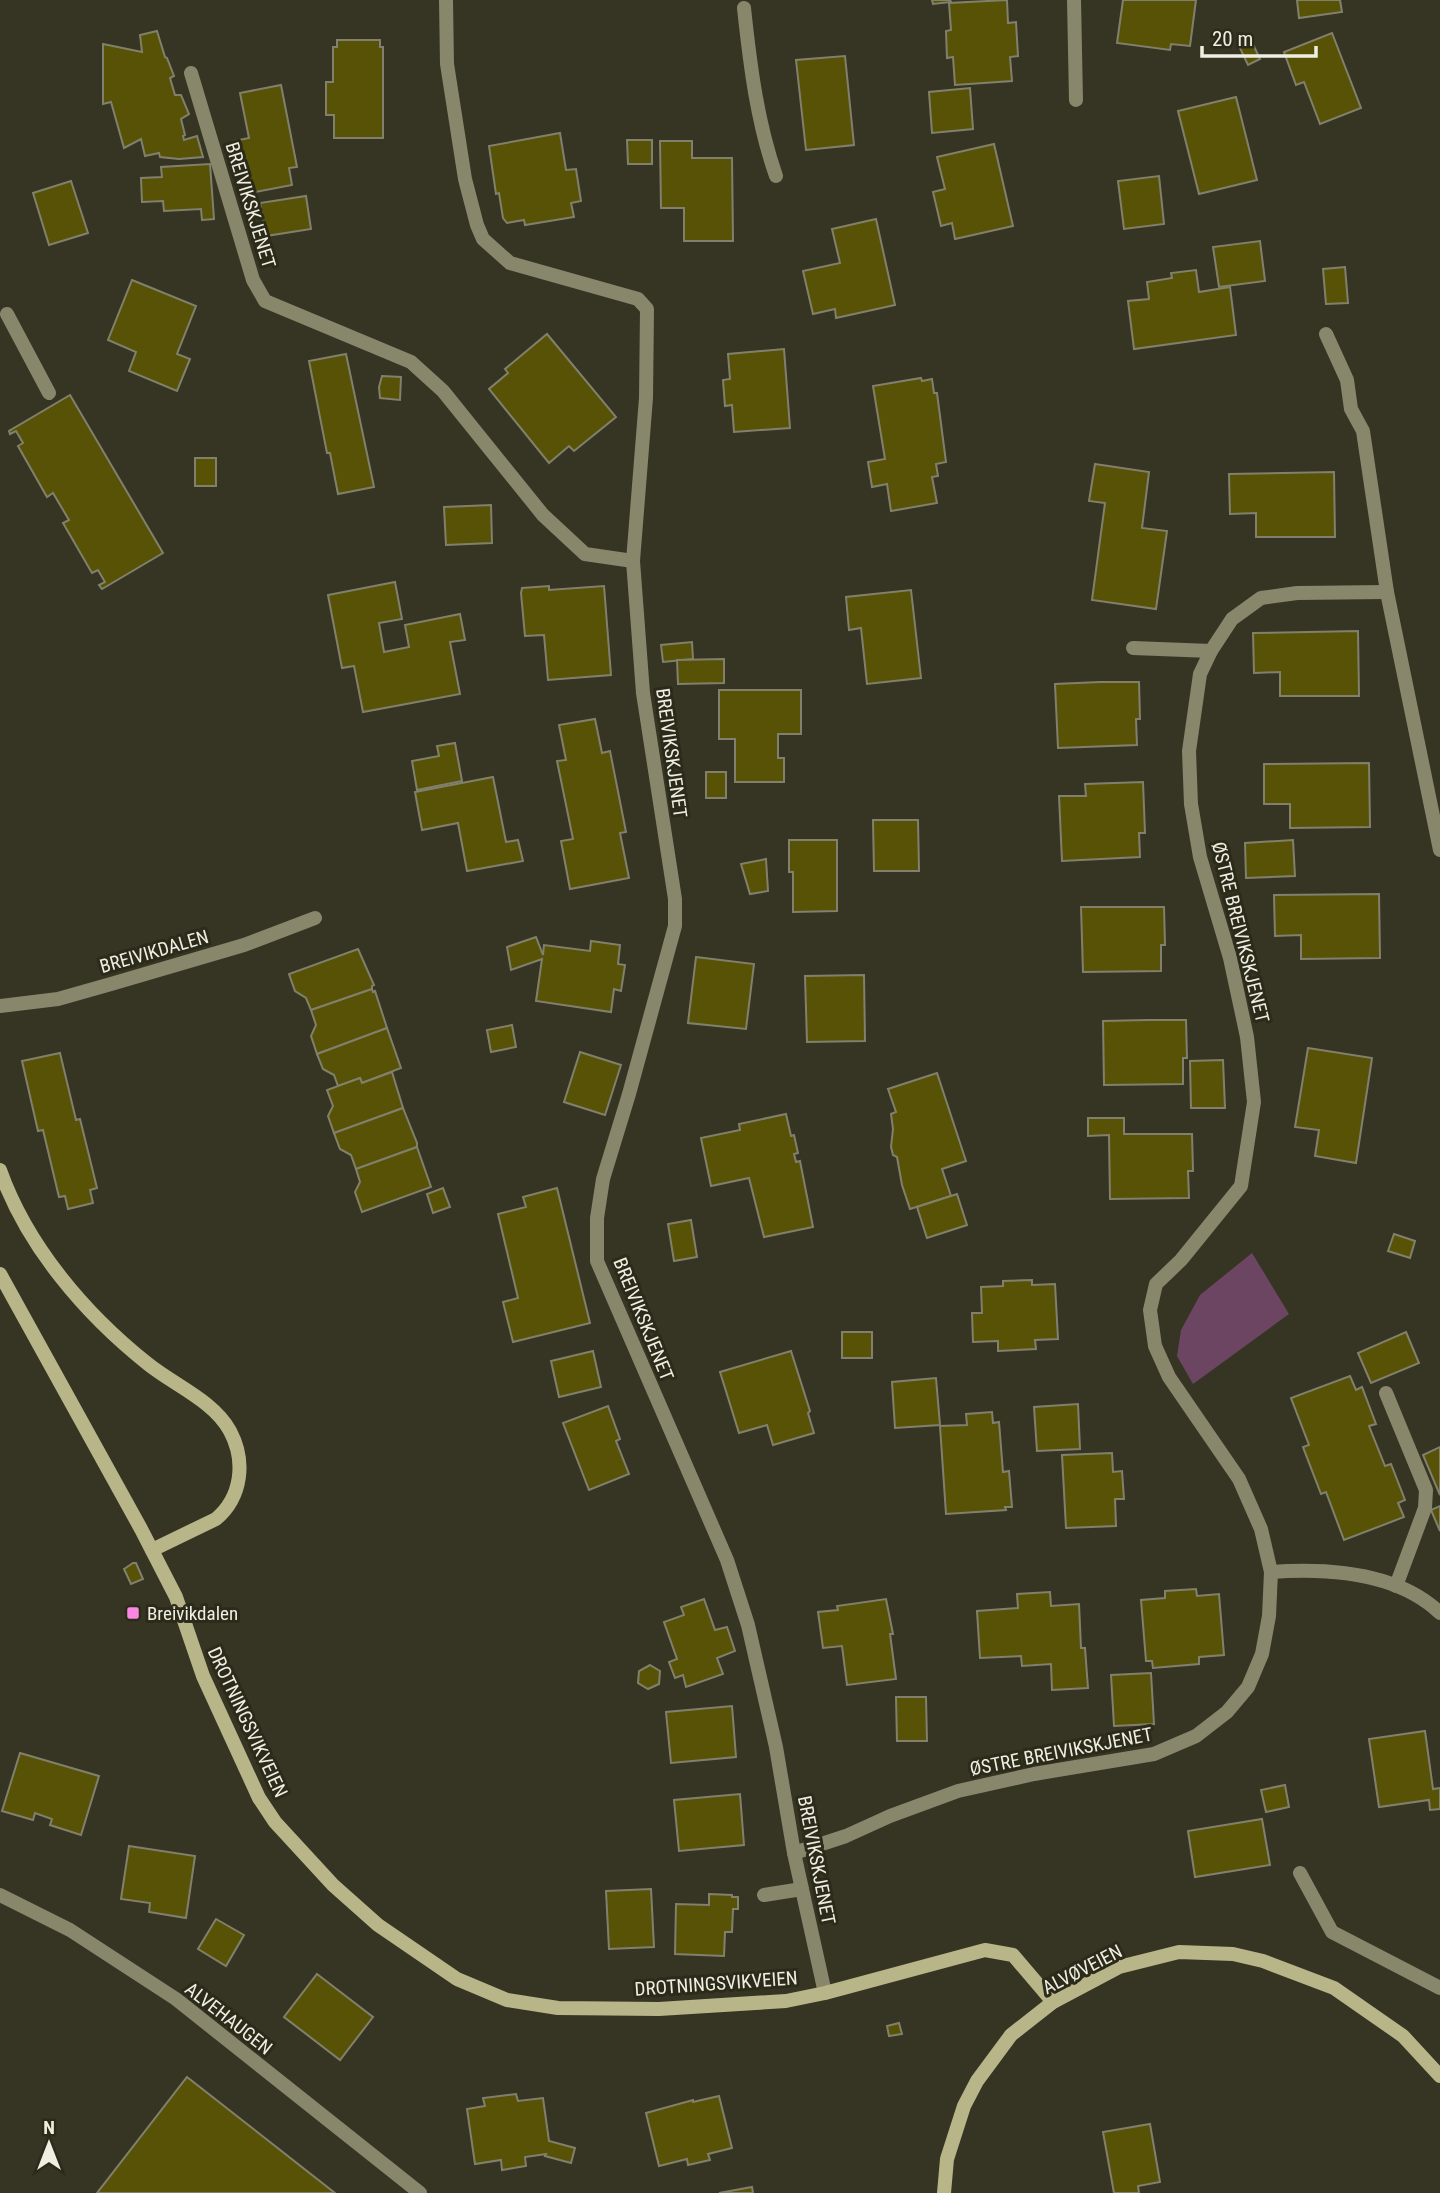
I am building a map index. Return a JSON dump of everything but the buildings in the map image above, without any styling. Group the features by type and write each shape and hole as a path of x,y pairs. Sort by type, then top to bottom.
{"main road":[{"path":"0,1170 19,1212 37,1242 59,1274 90,1310 148,1364 214,1411 232,1435 239,1457 240,1477 233,1498 222,1514 152,1550"},
{"name":"DROTNINGSVIKVEIEN","path":"0,1274 176,1597 209,1688 259,1798 275,1822 333,1885 378,1925 457,1979 507,2000 558,2008 659,2009 786,2001 985,1950 1013,1955 1054,2002"},
{"name":"ALVØVEIEN","path":"943,2193 947,2159 964,2106 977,2081 1011,2035 1054,2002 1119,1967 1179,1952 1233,1954 1263,1961 1334,1988 1403,2036 1440,2076"}],"street":[{"name":"BREIVIKSKJENET","path":"446,0 447,64 465,179 477,225 484,239 510,263 638,299 647,309 646,398 633,561 643,693 676,899 675,926 603,1179 597,1218 597,1261 727,1560 751,1639 825,1993"},
{"path":"1074,0 1076,100"},
{"path":"744,8 752,81 768,153 776,176"},
{"name":"BREIVIKSKJENET","path":"191,73 253,280 265,300 411,362 443,391 543,515 585,554 633,561"},
{"path":"7,314 48,393"},
{"path":"1326,334 1347,380 1352,409 1363,431 1387,592 1440,849"},
{"name":"ØSTRE BREIVIKSKJENET","path":"794,1853 846,1836 890,1816 958,1791 1034,1774 1154,1754 1196,1737 1227,1712 1248,1687 1262,1654 1269,1616 1271,1572 1261,1529 1239,1479 1170,1377 1155,1346 1150,1310 1156,1284 1181,1260 1241,1186 1254,1102 1247,1037 1230,958 1200,857 1191,804 1189,751 1200,674 1232,619 1261,598 1297,593 1387,592"},
{"path":"1133,648 1211,651"},
{"name":"BREIVIKDALEN","path":"0,1006 58,999 244,945 315,918"},
{"path":"1387,1393 1426,1490 1425,1508 1396,1586"},
{"path":"1271,1572 1298,1570 1344,1574 1396,1586 1433,1600 1440,1613"},
{"path":"1300,1874 1332,1932 1440,1988"},
{"path":"764,1895 802,1889"},
{"name":"ALVEHAUGEN","path":"0,1895 70,1930 176,1999 420,2193"}],"shaded area":[{"path":"1252,1253 1289,1314 1193,1384 1177,1356 1181,1330 1200,1295"}],"place":[{"name":"Breivikdalen","path":"133,1613"}]}
